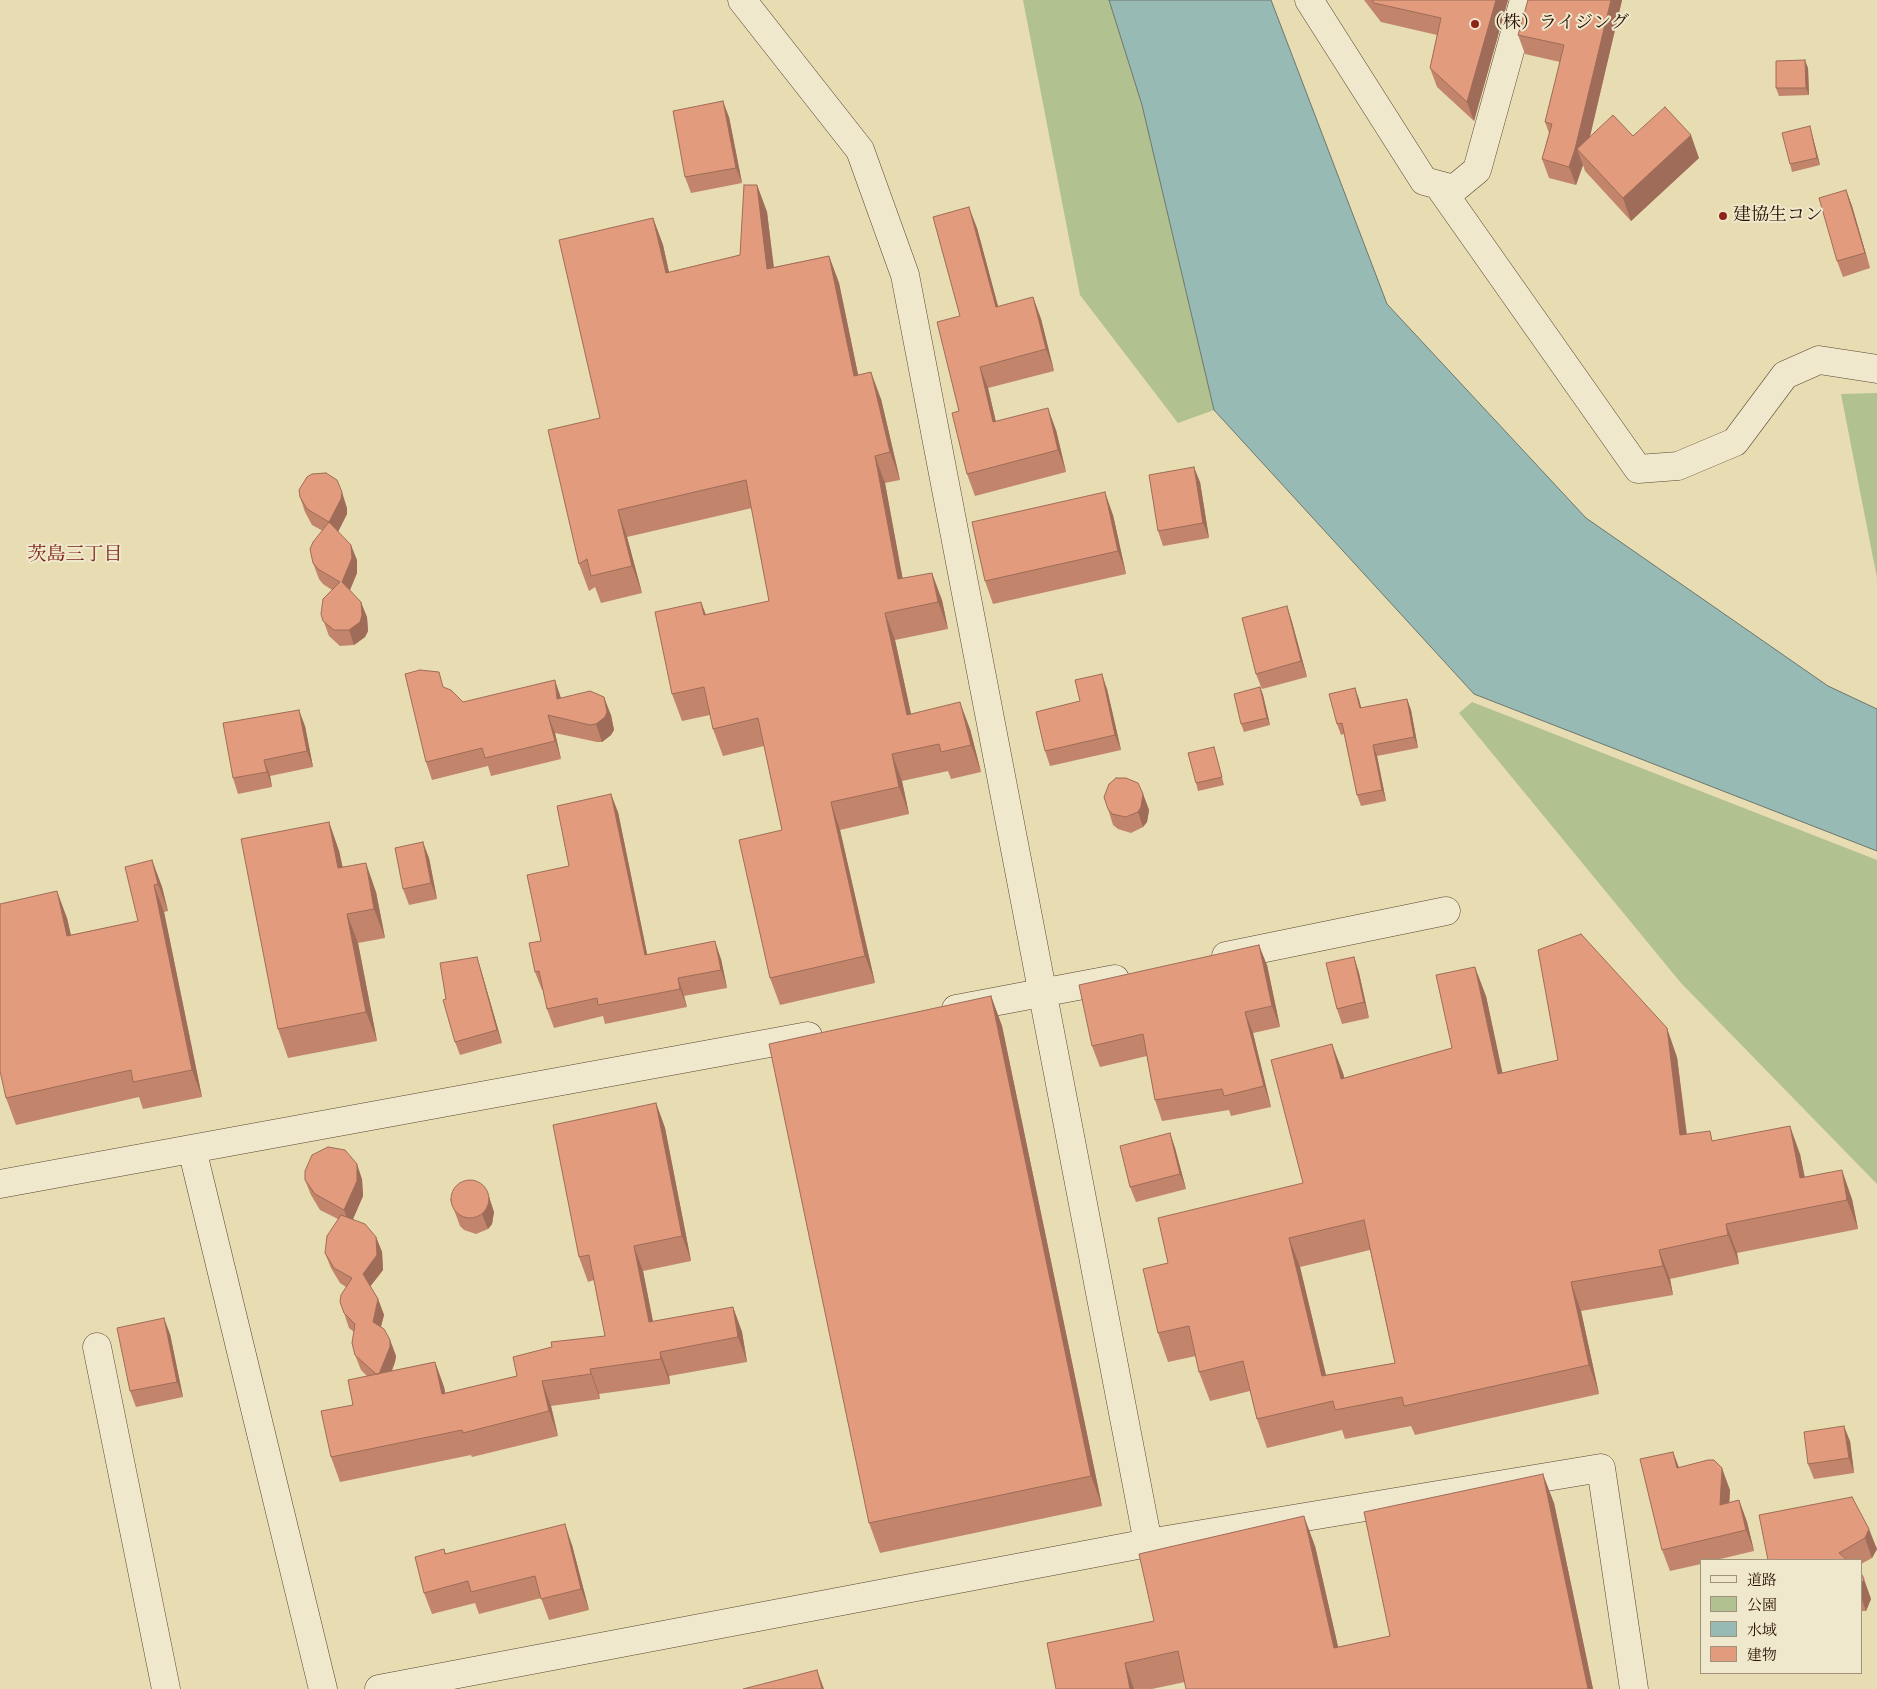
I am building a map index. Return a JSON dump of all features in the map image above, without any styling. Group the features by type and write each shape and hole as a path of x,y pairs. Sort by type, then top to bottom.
{"street":[{"path":"742,0 860,150 905,275 1041,994 1148,1543"},
{"path":"1309,0 1424,181 1454,189 1478,170 1524,0"},
{"path":"1438,185 1638,469 1678,466 1736,442 1785,375 1819,360 1877,369"},
{"path":"1204,960 1446,911"},
{"path":"933,1014 1137,974"},
{"path":"0,1184 836,1031"},
{"path":"192,1149 323,1689"},
{"path":"97,1347 166,1689"},
{"path":"379,1689 1148,1543 1601,1468 1634,1689"}],"green space":[{"path":"1023,0 1109,0 1142,105 1214,410 1178,423 1080,295"},
{"path":"1877,393 1877,578 1841,394"},
{"path":"1472,702 1877,860 1877,1184 1681,983 1459,713"}],"water":[{"path":"1109,0 1271,0 1387,304 1586,518 1828,686 1877,709 1877,851 1474,694 1214,410 1142,105"}],"building":[{"path":"1372,0 1496,0 1467,102 1430,68 1441,18 1374,3"},
{"path":"1528,0 1611,0 1569,167 1542,159 1552,124 1545,122 1564,45 1518,35"},
{"path":"1805,60 1806,88 1776,88 1776,61"},
{"path":"723,101 736,168 685,177 673,111"},
{"path":"1665,107 1691,135 1623,198 1577,149 1613,115 1633,136"},
{"path":"1810,126 1817,158 1790,164 1782,133"},
{"path":"744,185 757,185 767,269 829,256 854,376 871,372 890,452 875,456 898,579 932,573 938,602 885,613 907,715 960,702 971,745 941,752 939,744 892,754 899,787 831,802 865,956 770,978 739,840 782,830 758,718 713,729 704,687 672,694 655,612 701,602 704,615 769,601 746,480 618,510 632,566 591,576 587,559 579,564 548,430 600,418 559,240 653,218 666,273 740,255"},
{"path":"1846,190 1865,253 1837,261 1819,198"},
{"path":"969,207 996,307 1033,297 1046,349 980,367 993,422 1048,408 1058,450 967,474 952,413 959,411 937,322 960,316 933,217"},
{"path":"1194,467 1203,523 1158,531 1149,475"},
{"path":"326,473 337,480 342,492 341,499 329,522 307,509 300,497 299,490 307,477 312,474"},
{"path":"1105,492 1118,551 985,581 972,522"},
{"path":"329,522 351,545 352,558 342,582 361,602 362,615 360,622 349,630 334,630 323,621 321,614 323,599 340,582 318,569 313,563 310,549 313,542"},
{"path":"1287,606 1301,661 1256,674 1242,618"},
{"path":"420,670 439,672 443,687 451,690 463,702 555,680 557,699 590,691 604,697 607,712 605,717 596,724 590,725 548,715 555,741 485,758 482,748 426,762 405,674"},
{"path":"1102,674 1115,735 1045,751 1036,712 1080,701 1075,680"},
{"path":"1260,687 1267,718 1241,724 1234,694"},
{"path":"1355,688 1360,708 1407,699 1414,737 1373,745 1382,790 1357,795 1342,723 1337,724 1329,694"},
{"path":"299,710 307,751 264,760 267,772 233,778 223,723"},
{"path":"1214,747 1222,777 1196,783 1188,753"},
{"path":"1116,778 1126,778 1138,783 1143,794 1141,807 1138,812 1126,817 1112,814 1108,809 1104,797 1109,784"},
{"path":"611,794 645,955 715,941 721,970 678,978 680,989 598,1005 597,998 547,1009 539,971 535,972 529,943 541,941 527,875 569,866 557,806"},
{"path":"329,822 338,868 366,863 374,909 347,914 366,1012 278,1029 241,839"},
{"path":"423,842 431,883 403,889 395,848"},
{"path":"152,860 158,884 154,885 192,1070 133,1082 131,1070 6,1098 0,1071 0,904 57,891 67,936 138,921 125,867"},
{"path":"1581,934 1667,1028 1680,1135 1710,1131 1712,1141 1790,1126 1800,1178 1842,1170 1847,1200 1726,1224 1728,1235 1659,1250 1663,1266 1571,1282 1589,1365 1404,1406 1402,1397 1335,1410 1333,1401 1257,1419 1243,1361 1199,1372 1189,1326 1158,1333 1143,1269 1168,1263 1158,1218 1303,1183 1271,1060 1332,1044 1341,1079 1452,1048 1436,975 1475,967 1498,1074 1558,1060 1538,950","holes":["1364,1220 1395,1363 1322,1376 1289,1238"]},
{"path":"1259,945 1272,1006 1245,1012 1264,1086 1224,1096 1222,1089 1155,1100 1143,1034 1092,1046 1079,985"},
{"path":"477,957 497,1030 455,1042 443,1000 446,999 440,963"},
{"path":"1354,957 1364,1002 1337,1009 1326,963"},
{"path":"991,996 1091,1476 869,1523 769,1044"},
{"path":"656,1103 682,1236 634,1246 649,1322 733,1307 738,1337 660,1352 661,1359 590,1369 591,1374 542,1381 549,1411 463,1433 462,1430 331,1457 321,1411 353,1405 348,1380 435,1362 442,1394 517,1376 513,1357 552,1347 551,1342 605,1336 589,1255 579,1257 553,1125"},
{"path":"1170,1133 1180,1174 1130,1187 1120,1146"},
{"path":"328,1147 345,1150 357,1164 357,1181 344,1210 315,1194 305,1180 305,1171 312,1155"},
{"path":"470,1180 483,1186 489,1199 483,1212 470,1218 457,1212 451,1199 457,1186"},
{"path":"341,1215 365,1224 376,1237 377,1255 363,1274 378,1299 373,1322 384,1329 390,1340 390,1347 379,1374 376,1374 355,1355 352,1343 355,1324 344,1313 340,1302 341,1295 352,1278 334,1268 325,1253 327,1236"},
{"path":"164,1318 177,1382 130,1391 117,1328"},
{"path":"1844,1426 1849,1458 1808,1464 1804,1432"},
{"path":"1673,1452 1677,1468 1714,1460 1722,1468 1720,1505 1739,1500 1746,1530 1662,1550 1640,1459"},
{"path":"1543,1474 1588,1689 1186,1689 1178,1651 1125,1663 1130,1689 1056,1689 1047,1643 1154,1621 1139,1554 1304,1516 1334,1648 1390,1636 1364,1512"},
{"path":"1852,1497 1869,1529 1865,1538 1839,1553 1846,1559 1768,1559 1759,1515"},
{"path":"565,1524 581,1589 541,1599 535,1576 471,1592 468,1581 424,1593 415,1557 444,1549 445,1554"},
{"path":"817,1670 822,1689 743,1689"}],"place":[{"name":"（株）ライジング","path":"1475,24"},
{"name":"建協生コン","path":"1723,216"}],"district":[{"name":"茨島三丁目","path":"75,556"}]}
